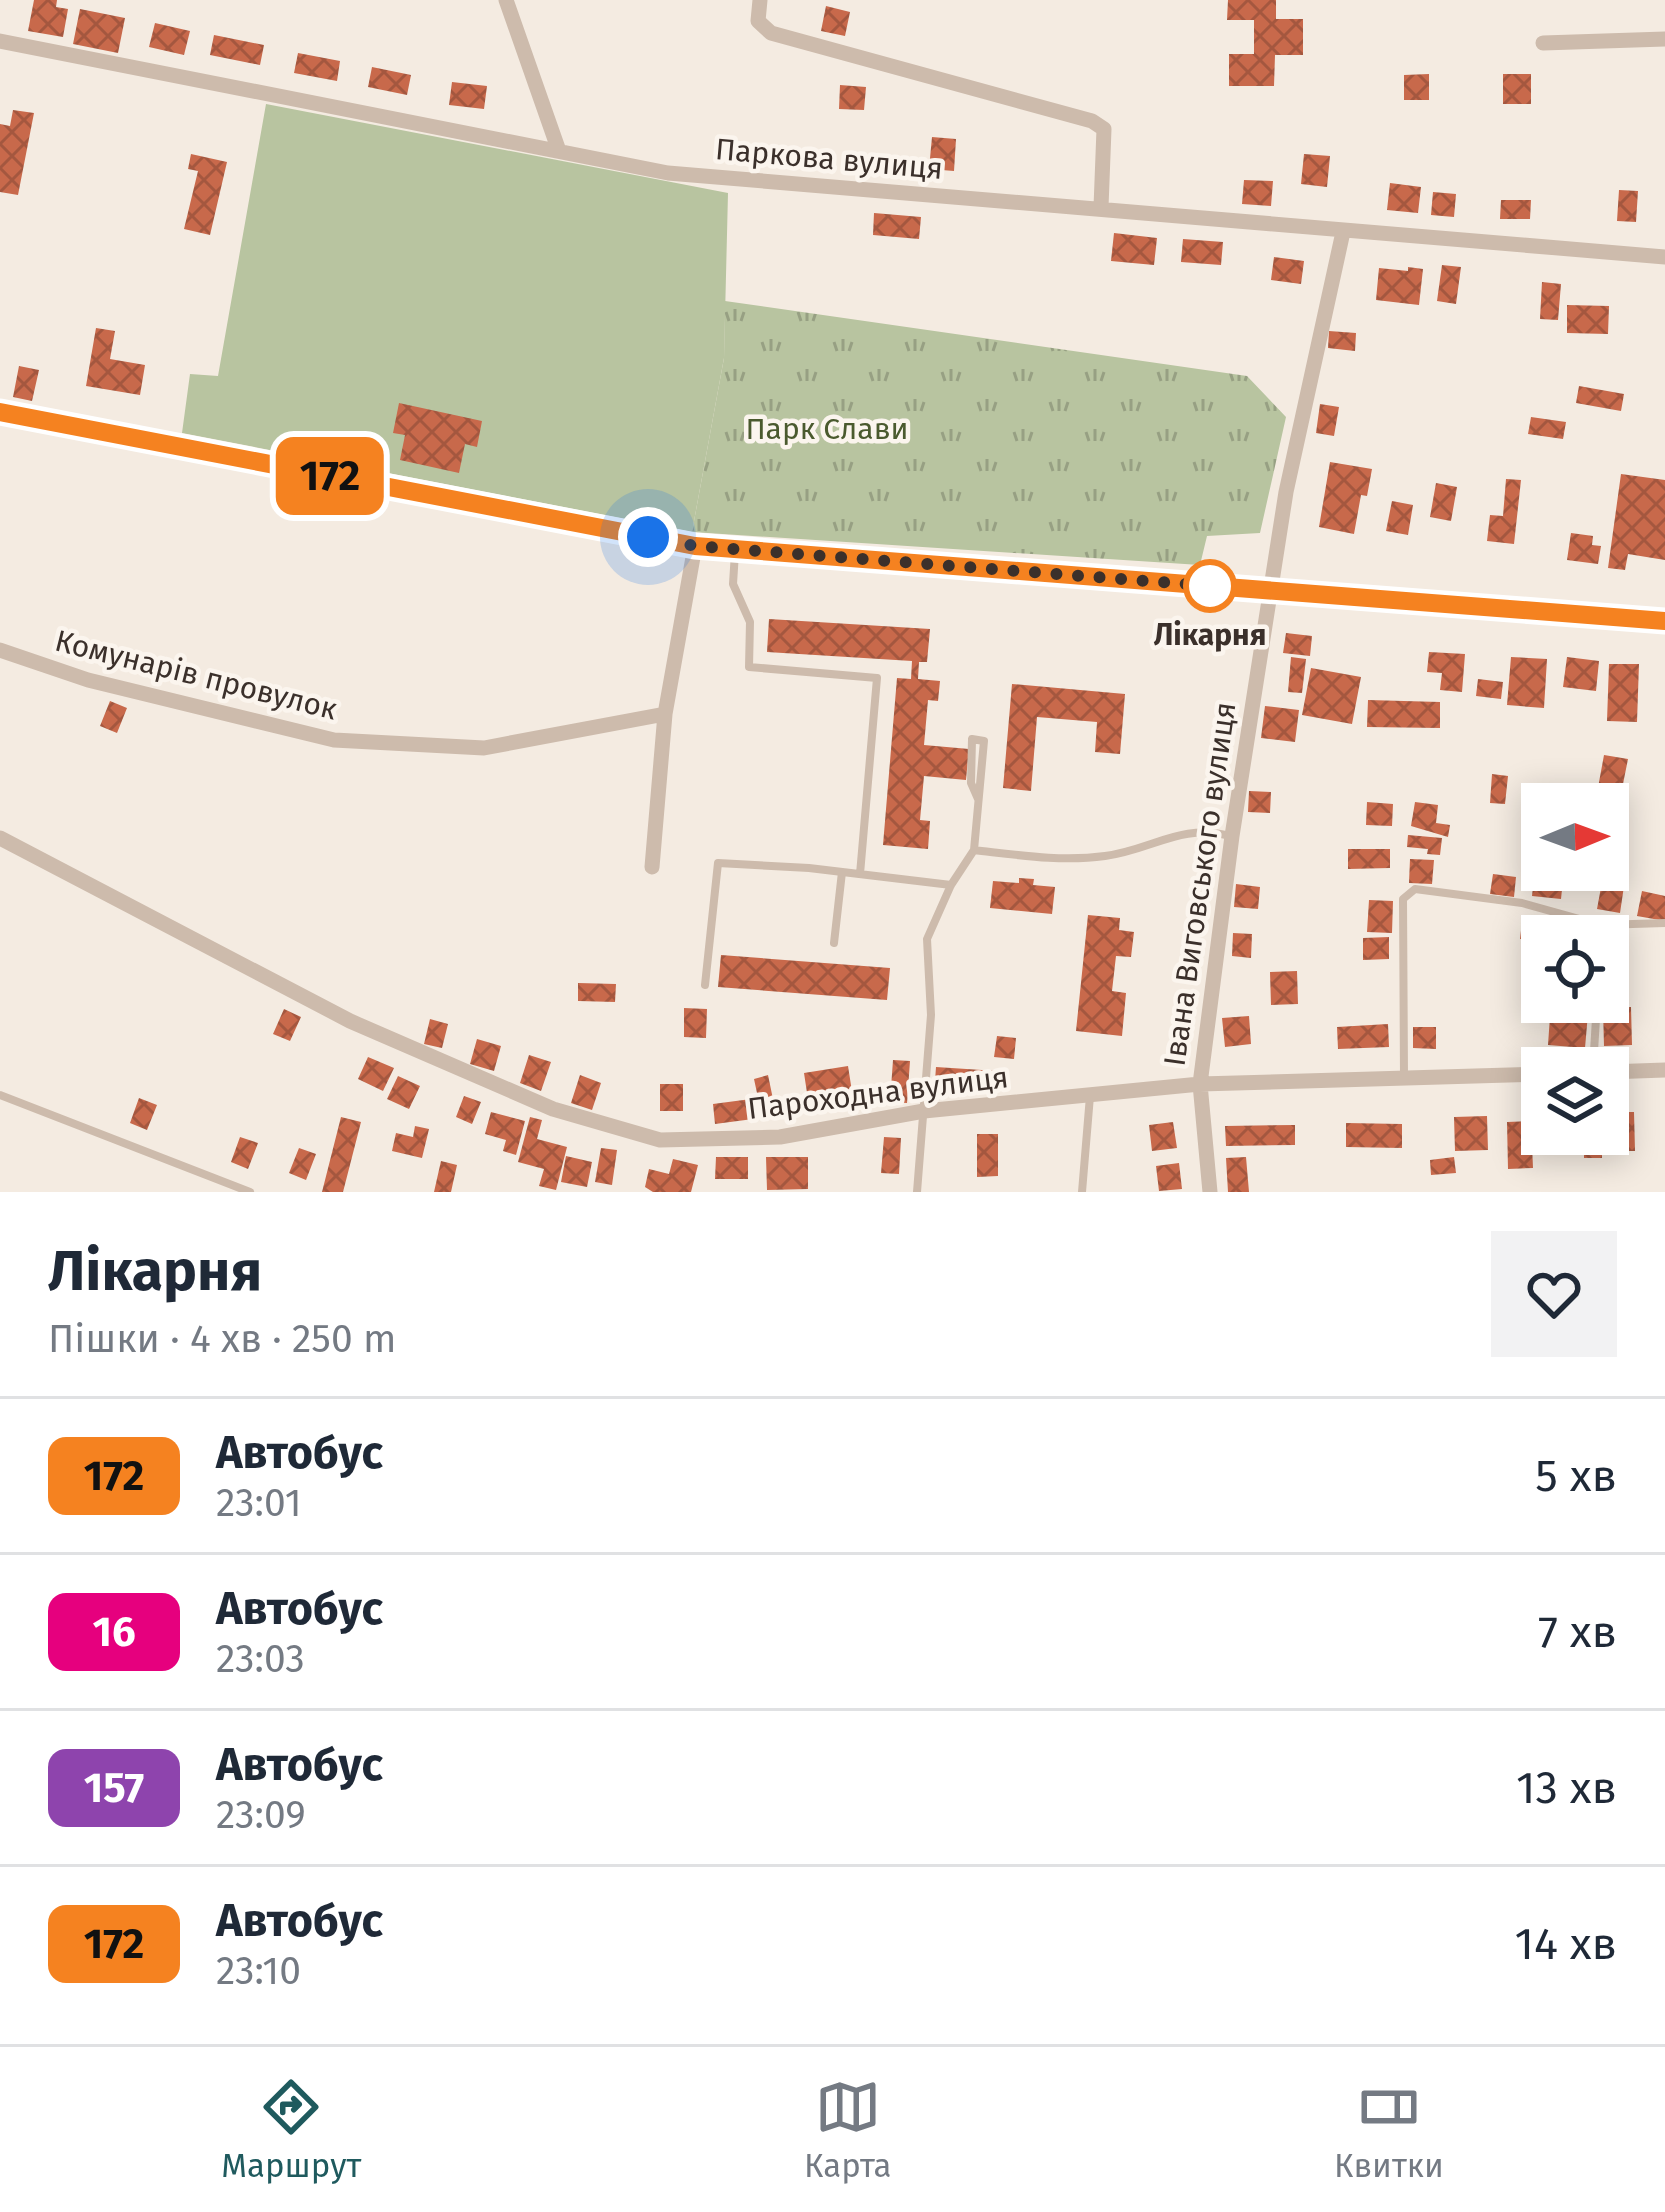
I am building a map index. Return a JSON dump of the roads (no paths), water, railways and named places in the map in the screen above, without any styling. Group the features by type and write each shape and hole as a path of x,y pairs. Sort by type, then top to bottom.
{"street":[{"path":"506,0 559,151"},
{"path":"760,0 758,21 770,33 1092,121 1104,129 1101,207"},
{"path":"1543,43 1665,39"},
{"name":"Паркова вулиця","path":"0,41 668,173 1665,257"},
{"name":"Івана Виговського вулиця","path":"1210,1192 1200,1084 1232,836 1286,492 1343,232"},
{"path":"0,412 695,546 1665,621"},
{"path":"652,867 664,714 695,546"},
{"name":"Комунарів провулок","path":"0,650 88,680 334,740 484,748 664,714"},
{"name":"Пароходна вулиця","path":"0,838 350,1021 553,1109 660,1140 780,1137 924,1111 1200,1084 1521,1075"},
{"path":"1629,1071 1665,1070"}],"lane":[{"path":"736,549 733,584 749,622 749,667 877,678 860,874"},
{"path":"917,1192 931,1016 927,939 951,885 974,850 984,741 972,739 971,783 978,799"},
{"path":"974,850 1049,859 1108,856 1196,831 1232,836"},
{"path":"705,985 718,863 951,885"},
{"path":"834,944 842,872"},
{"path":"1405,1078 1402,931 1403,899 1408,892 1415,889 1522,903 1557,915"},
{"path":"1629,927 1665,923"},
{"path":"1082,1192 1090,1094"},
{"path":"0,1095 250,1192"}],"place":[{"name":"Лікарня","path":"1210,586"}],"park label":[{"name":"Парк Слави","path":"827,429"}]}
